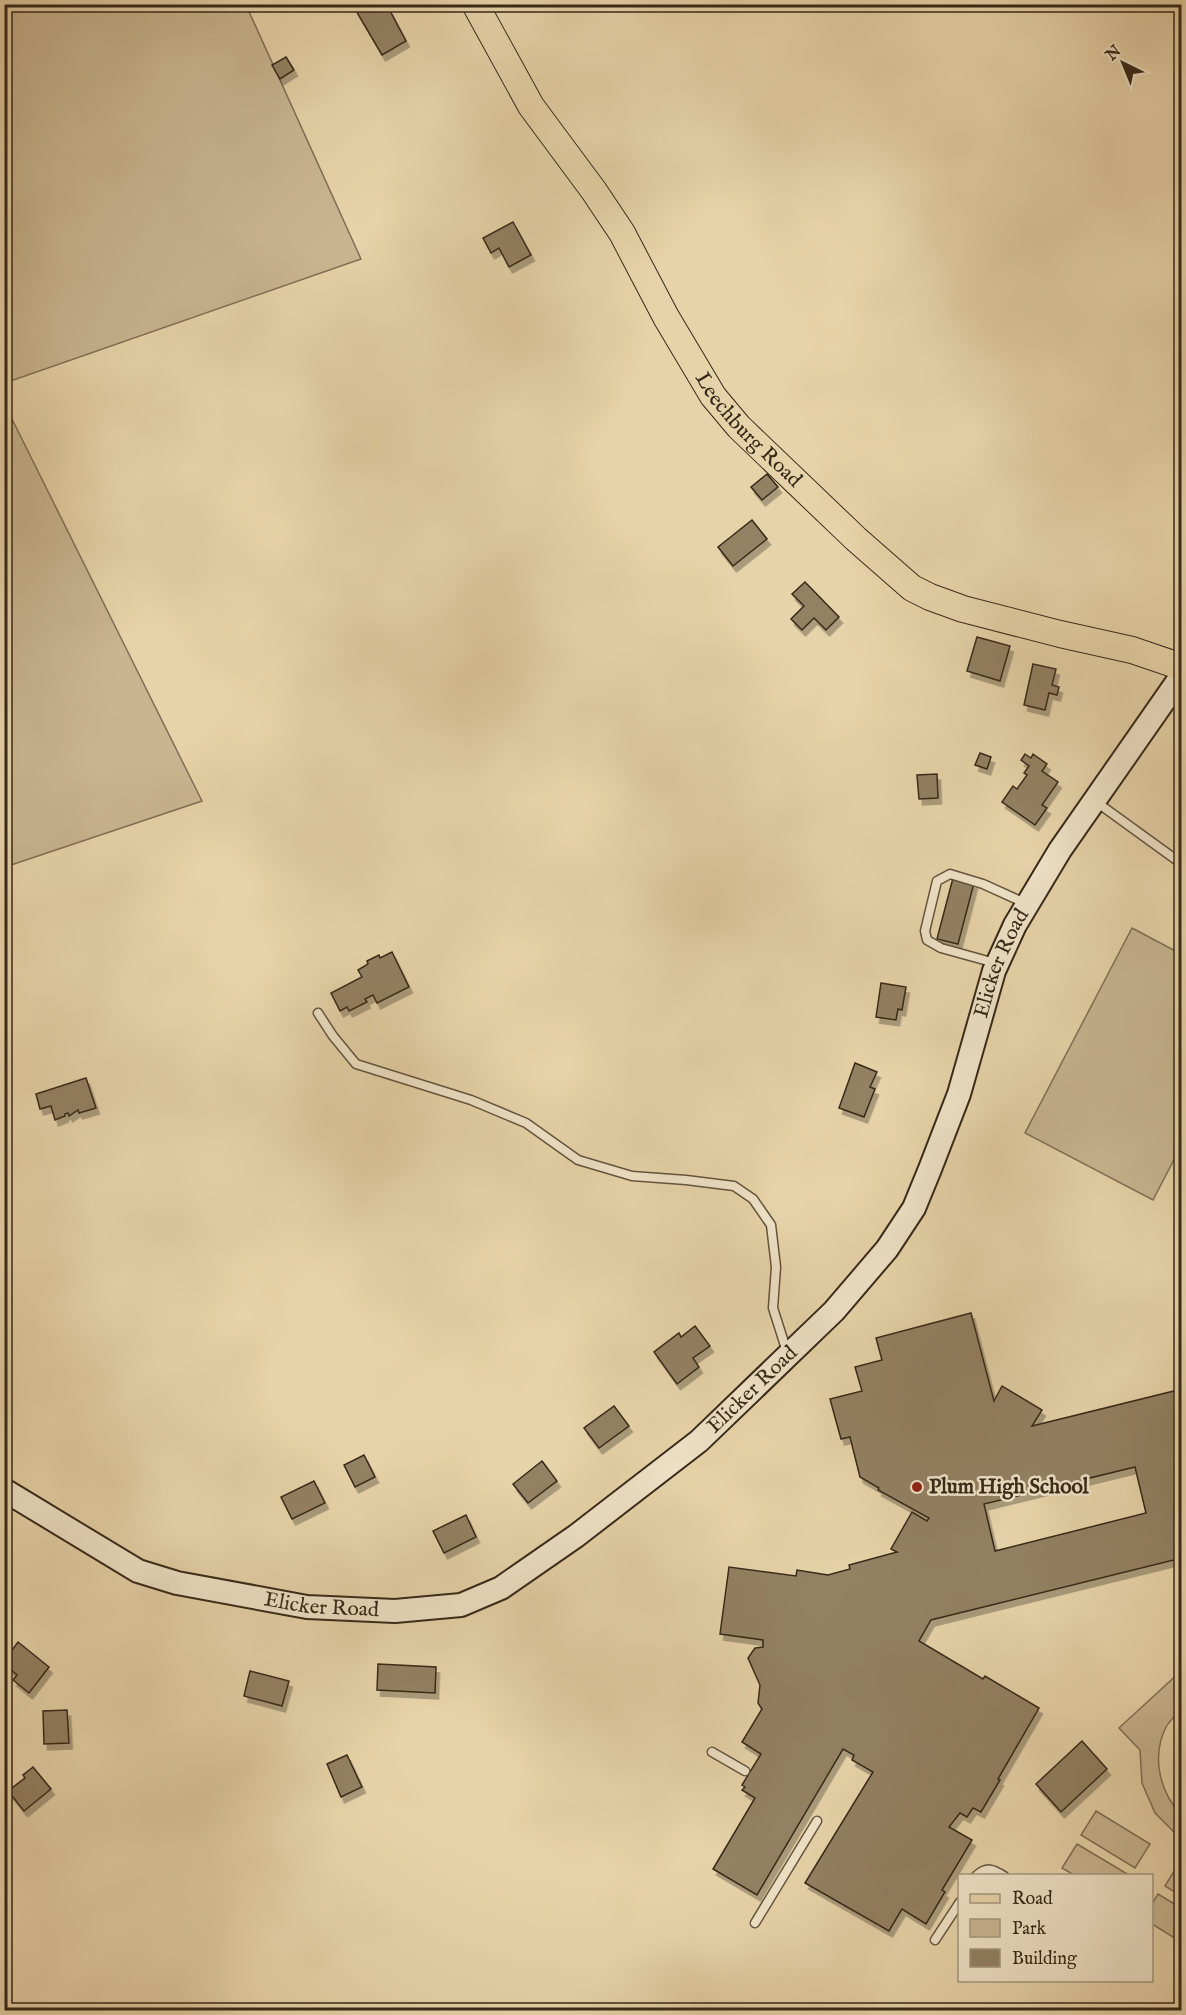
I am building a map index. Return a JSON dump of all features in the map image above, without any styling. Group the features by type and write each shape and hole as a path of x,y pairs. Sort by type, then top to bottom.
{"main road":[{"name":"Leechburg Road","path":"475,4 531,106 622,233 666,317 713,396 739,427 856,538 912,588 930,597 984,614 1132,650 1182,667"}],"street":[{"name":"Elicker Road","path":"4,1490 138,1571 177,1583 307,1607 395,1611 461,1605 501,1588 576,1536 699,1441 834,1311 887,1249 914,1208 959,1094 998,963 1015,925 1060,850 1182,675"}],"lane":[{"path":"1094,801 1182,864"},
{"path":"998,963 941,948 927,940 925,931 937,881 950,874 983,884 1027,904"},
{"path":"318,1013 333,1036 357,1064 471,1100 526,1123 578,1160 632,1176 734,1186 753,1199 771,1225 776,1267 773,1308 788,1356"},
{"path":"712,1752 745,1771"},
{"path":"755,1923 817,1821"},
{"path":"977,1874 983,1870 993,1869 1002,1874"},
{"path":"935,1940 958,1905"}],"green space":[{"path":"4,5 246,5 361,259 5,383"},
{"path":"4,403 202,801 5,867 4,867"},
{"path":"1132,928 1181,954 1181,1146 1153,1200 1025,1133"},
{"path":"1181,1671 1182,1704 1161,1738 1159,1762 1163,1785 1181,1815 1181,1839 1155,1813 1142,1783 1140,1750 1119,1728"},
{"path":"1096,1811 1150,1844 1135,1868 1081,1835"},
{"path":"1077,1844 1127,1874 1072,1874 1062,1868"},
{"path":"1180,1861 1182,1862 1181,1896 1165,1886"},
{"path":"1158,1894 1181,1908 1181,1942 1153,1925 1153,1902"}],"building":[{"path":"363,4 384,4 406,41 382,55 355,9"},
{"path":"286,57 294,70 280,79 272,65"},
{"path":"513,222 531,255 509,267 499,248 491,253 483,238"},
{"path":"767,474 778,487 762,500 751,487"},
{"path":"752,520 767,539 733,566 718,547"},
{"path":"805,582 839,617 826,630 814,618 802,630 791,619 804,606 792,594"},
{"path":"977,637 1010,646 1000,681 967,671"},
{"path":"1033,664 1056,669 1052,685 1059,687 1057,695 1049,693 1045,710 1024,705"},
{"path":"980,753 991,757 987,769 975,765"},
{"path":"1025,754 1031,758 1033,754 1047,764 1042,771 1058,782 1042,805 1047,808 1035,825 1002,802 1013,786 1017,789 1027,775 1024,773 1029,766 1021,760"},
{"path":"937,774 938,798 919,799 917,775"},
{"path":"953,878 974,883 958,944 937,939"},
{"path":"392,952 409,987 377,1003 373,995 365,999 367,1002 349,1011 347,1007 340,1011 331,993 362,977 358,970 368,964 367,961"},
{"path":"881,983 906,987 902,1010 898,1009 896,1020 876,1017"},
{"path":"855,1063 877,1072 870,1087 875,1089 864,1117 839,1108"},
{"path":"86,1078 96,1108 79,1113 78,1110 69,1116 68,1113 55,1120 51,1106 40,1109 36,1094"},
{"path":"971,1313 994,1401 1002,1386 1042,1410 1032,1426 1178,1390 1182,1404 1182,1558 931,1620 919,1641 983,1679 985,1676 1039,1708 981,1812 973,1808 967,1817 960,1813 949,1827 972,1840 942,1890 945,1892 926,1924 902,1909 889,1931 805,1883 873,1772 852,1760 854,1755 843,1749 757,1895 713,1869 755,1798 742,1790 745,1787 742,1785 761,1754 742,1742 762,1709 758,1703 760,1685 748,1658 755,1648 763,1647 763,1640 720,1634 729,1567 796,1576 797,1570 828,1575 850,1569 849,1565 897,1552 891,1549 912,1512 927,1521 929,1518 878,1490 879,1488 860,1477 850,1437 841,1439 830,1399 862,1391 855,1367 882,1360 876,1338","holes":["1135,1467 1146,1513 995,1551 984,1504"]},
{"path":"695,1326 710,1346 693,1358 699,1367 677,1384 654,1352 679,1333 681,1337"},
{"path":"614,1406 629,1426 599,1448 584,1428"},
{"path":"364,1455 375,1477 355,1487 344,1465"},
{"path":"542,1461 557,1481 528,1503 513,1484"},
{"path":"314,1481 325,1503 292,1519 281,1497"},
{"path":"466,1515 476,1537 444,1553 433,1531"},
{"path":"18,1642 49,1667 29,1693 13,1680 17,1675 4,1661"},
{"path":"378,1664 436,1667 435,1693 377,1690"},
{"path":"250,1671 289,1681 282,1706 244,1696"},
{"path":"67,1710 69,1743 44,1744 43,1711"},
{"path":"1082,1741 1107,1769 1061,1812 1036,1784"},
{"path":"347,1755 362,1787 341,1797 327,1764"},
{"path":"33,1767 51,1789 24,1811 8,1791 25,1778 23,1775"}],"place":[{"name":"Plum High School","path":"917,1487"}]}
